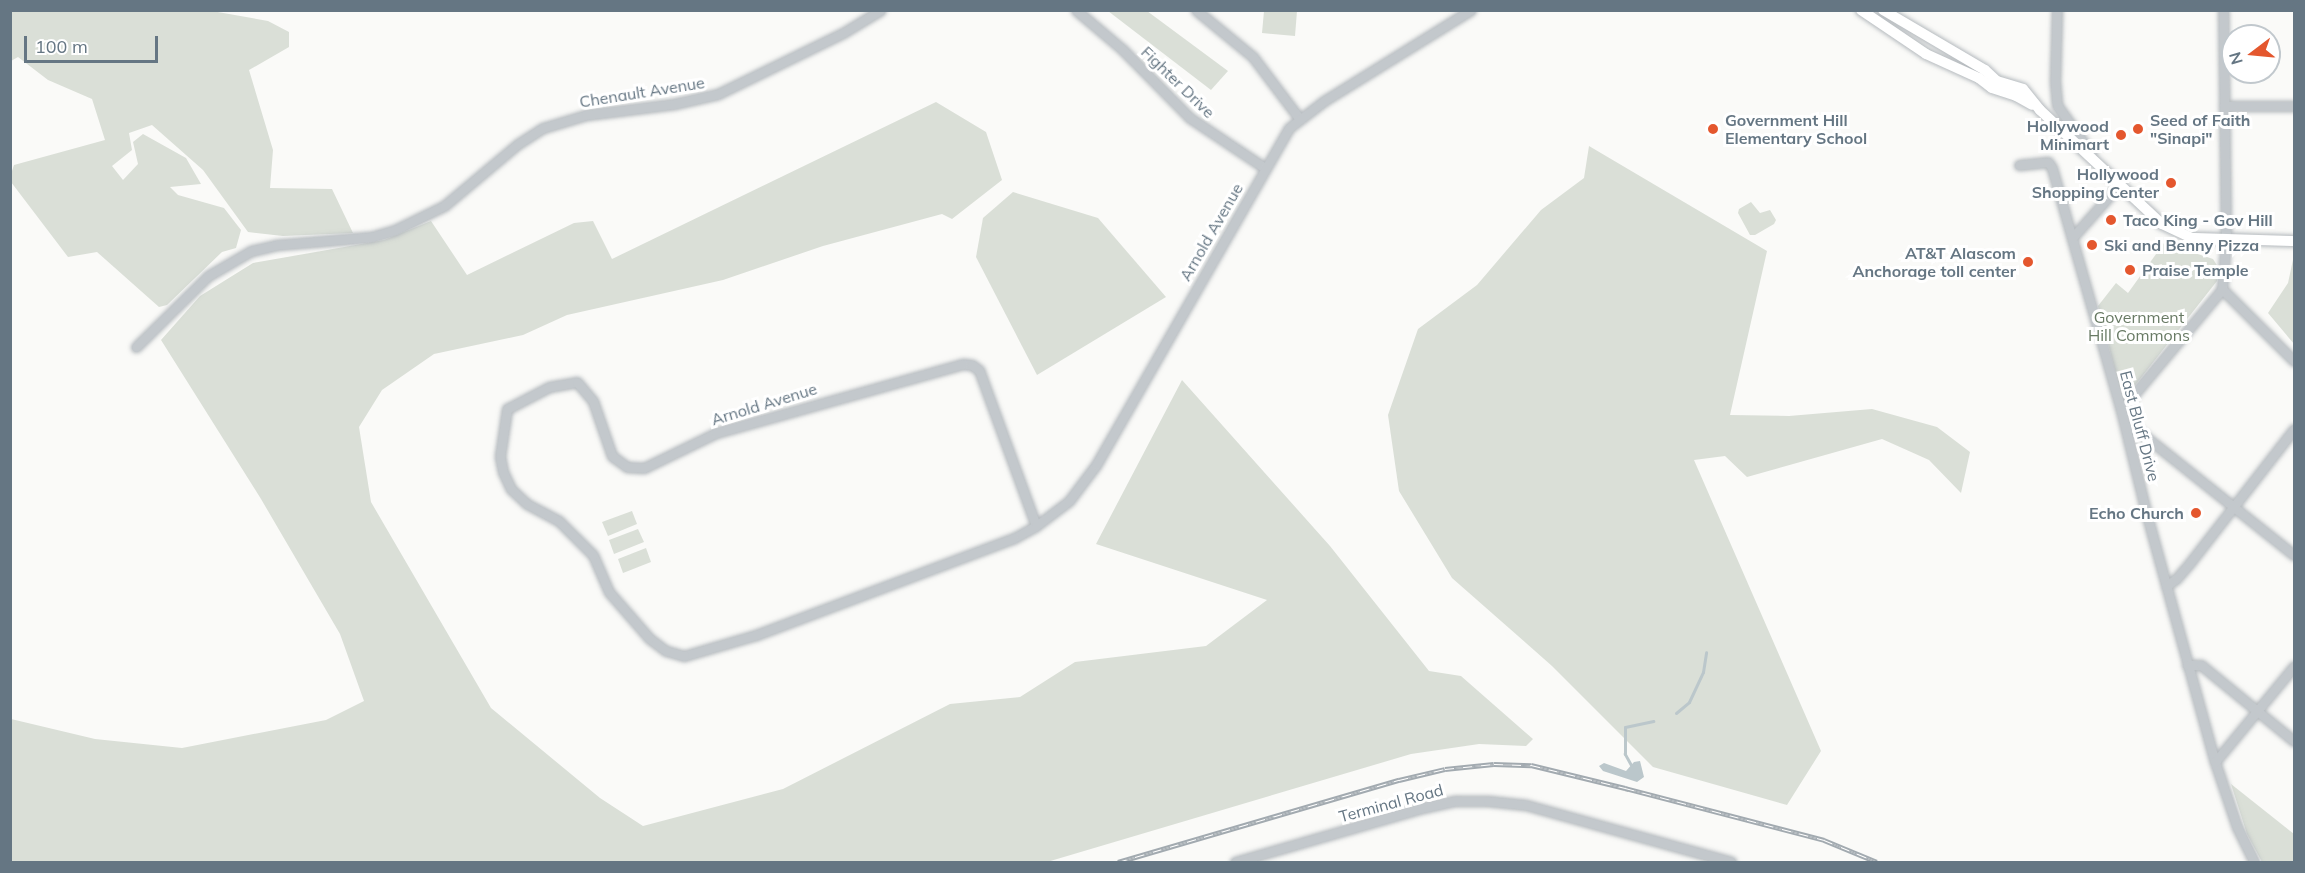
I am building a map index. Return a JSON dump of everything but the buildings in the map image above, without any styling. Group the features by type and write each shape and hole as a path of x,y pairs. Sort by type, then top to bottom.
{"main road":[{"path":"1861,10 1926,54 2040,110"},
{"path":"1883,10 1985,70 1997,81 2023,89 2040,110 2162,224 2193,238 2295,241"}],"street":[{"name":"Chenault Avenue","path":"136,347 208,276 251,251 276,245 371,237 395,230 444,206 518,144 543,128 586,115 674,104 718,94 843,33 881,10"},
{"name":"Fighter Drive","path":"1076,10 1122,49 1190,118 1265,168"},
{"path":"1196,10 1253,57 1299,118"},
{"name":"Arnold Avenue","path":"1036,526 979,370 972,365 941,369 716,433 644,468 627,467 612,456 593,401 577,382 549,387 507,409 500,456 503,472 511,489 527,504 559,521 594,555 609,592 649,638 666,651 684,656 756,634 1014,538 1036,526 1069,501 1096,465 1290,128 1299,118 1471,10"},
{"path":"2057,10 2055,81 2057,105 2097,162"},
{"path":"2121,410 2222,290 2226,240 2223,10"},
{"path":"2224,106 2295,106"},
{"name":"East Bluff Drive","path":"2019,165 2048,162 2121,410 2187,665 2215,762 2237,827 2254,862"},
{"path":"2072,238 2120,185"},
{"path":"2222,290 2295,361"},
{"path":"2126,428 2136,429 2295,555"},
{"path":"2166,585 2176,579 2295,429"},
{"path":"2187,665 2201,665 2295,741"},
{"path":"2215,762 2295,666"},
{"name":"Terminal Road","path":"1235,862 1422,808 1456,801 1488,801 1526,805 1731,862"}],"green space":[{"path":"11,10 212,11 268,21 289,32 289,47 249,70 273,150 270,188 332,189 353,233 283,236 248,232 203,170 152,125 129,133 132,150 112,166 123,180 138,164 133,142 143,134 186,158 201,184 170,187 178,195 224,208 241,230 236,248 222,252 167,305 159,307 97,252 68,257 11,182 11,174 14,165 105,140 92,99 48,80 18,57 11,61"},
{"path":"1108,11 1147,11 1228,71 1211,90"},
{"path":"1264,11 1297,11 1295,36 1262,33"},
{"path":"936,102 986,132 1002,180 952,219 942,214 823,246 723,280 567,315 523,335 434,354 382,390 359,427 371,502 491,708 600,798 643,826 783,789 950,704 1020,697 1075,662 1206,646 1267,600 1096,544 1182,380 1330,546 1429,671 1461,676 1533,739 1526,746 1479,744 1411,754 1047,862 11,862 11,719 95,739 182,748 326,720 364,701 340,634 261,499 161,340 200,296 253,263 384,240 431,221 467,275 574,223 593,221 612,259"},
{"path":"1589,146 1767,251 1730,415 1789,416 1872,409 1937,427 1970,452 1961,493 1929,460 1882,439 1747,477 1725,456 1694,460 1821,751 1787,805 1653,767 1552,666 1452,578 1399,491 1388,415 1418,329 1477,285 1541,210 1584,178"},
{"path":"1013,192 1098,218 1166,297 1037,375 976,257 983,218"},
{"path":"1751,202 1760,213 1770,210 1776,220 1774,224 1755,235 1750,235 1738,213 1739,209"},
{"name":"Government Hill Commons","path":"2164,243 2213,259 2218,267 2217,281 2129,393 2120,389 2098,306 2116,283 2128,293"},
{"path":"2294,255 2294,344 2268,313 2288,283"},
{"path":"632,511 637,524 608,536 602,522"},
{"path":"638,529 644,542 614,554 609,540"},
{"path":"646,548 651,562 623,573 618,559"},
{"path":"2231,784 2294,834 2294,862 2262,862 2247,834"}],"shaded area":[{"path":"1640,761 1644,777 1637,782 1603,771 1599,766 1604,763 1626,771 1634,762"}],"waterway":[{"path":"1676,713 1689,702 1703,672 1706,652"},
{"path":"1631,765 1625,754 1625,727 1653,721"}],"railway":[{"path":"1118,862 1399,780 1445,769 1494,764 1531,765 1625,788 1824,840 1877,862"}],"place":[{"name":"Government Hill Elementary School","path":"1713,129"},
{"name":"Seed of Faith \"Sinapi\"","path":"2138,129"},
{"name":"Hollywood Minimart","path":"2121,135"},
{"name":"Hollywood Shopping Center","path":"2171,183"},
{"name":"Taco King - Gov Hill","path":"2111,220"},
{"name":"Ski and Benny Pizza","path":"2092,245"},
{"name":"AT&T Alascom Anchorage toll center","path":"2028,262"},
{"name":"Praise Temple","path":"2130,270"},
{"name":"Echo Church","path":"2196,513"}]}
